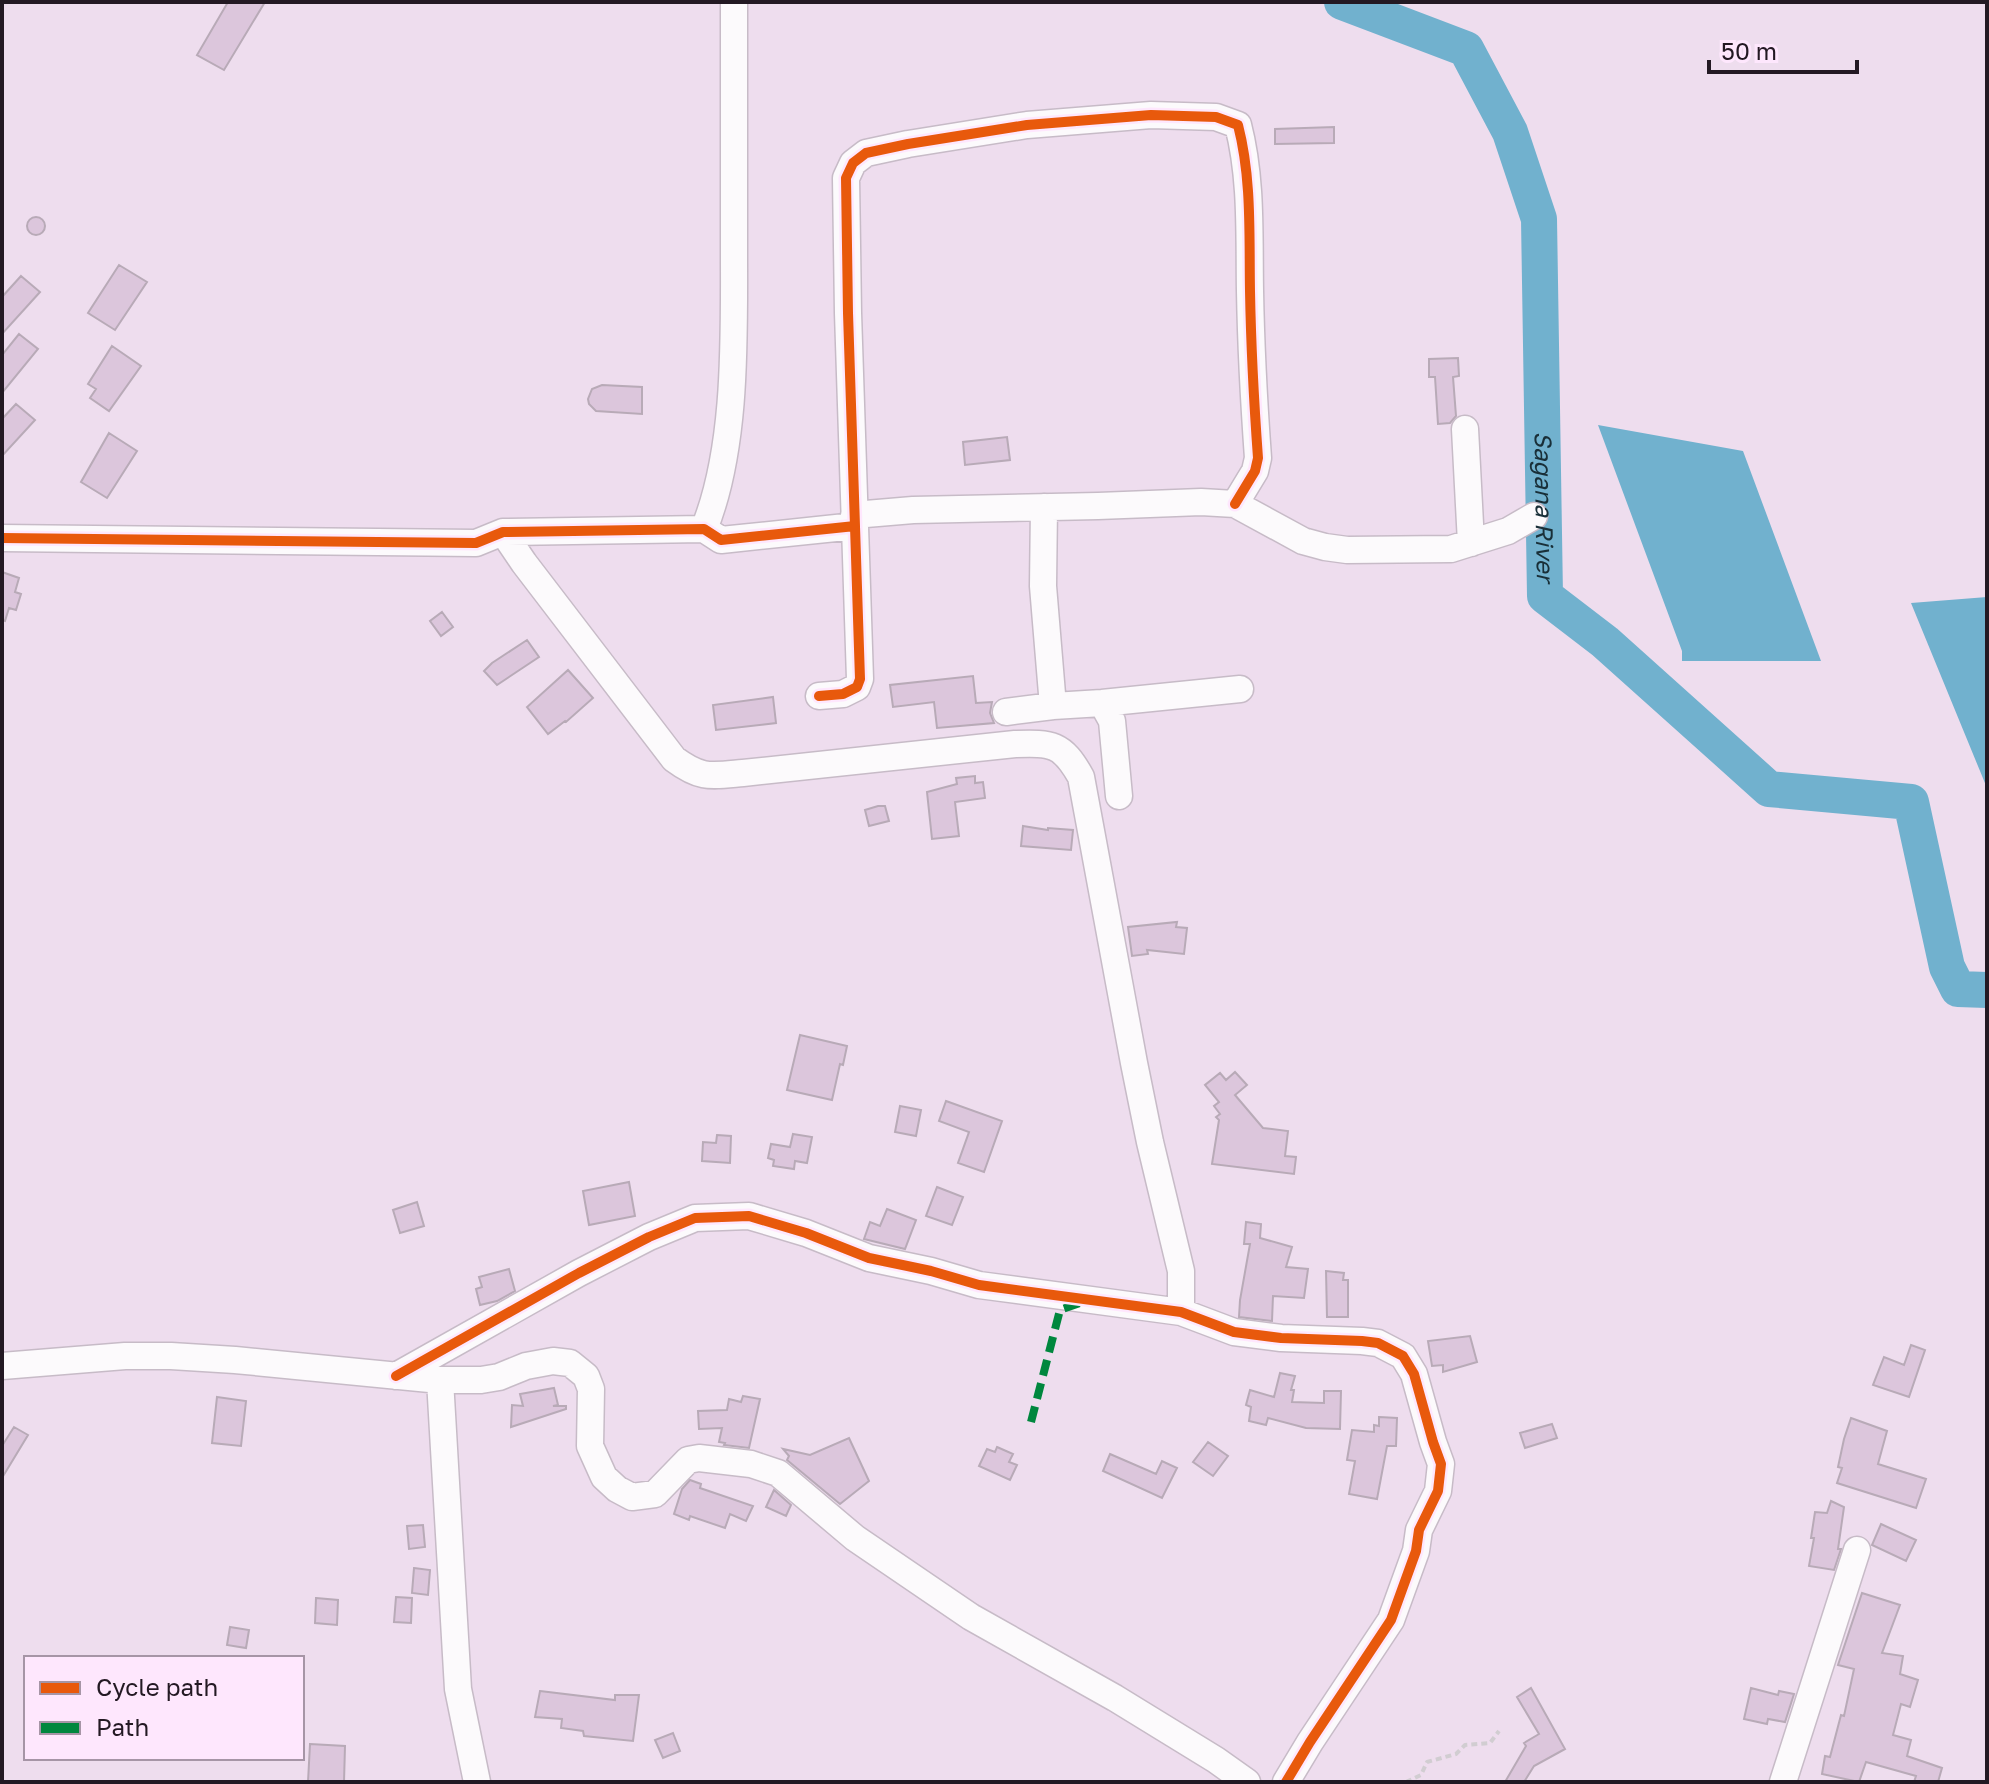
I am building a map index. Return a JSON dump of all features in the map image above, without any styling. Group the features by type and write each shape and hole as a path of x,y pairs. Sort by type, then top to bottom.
{"street":[{"path":"704,529 711,512 723,456 734,329 734,2"},
{"path":"819,696 843,694 857,687 860,679 846,178 853,163 866,153 1027,125 1151,115 1216,117 1238,125 1249,199 1250,301 1258,458 1255,471 1235,504"},
{"path":"1465,429 1471,543"},
{"path":"2,538 476,543 503,532 704,529 721,540 913,510 1201,502 1235,504 1303,541 1325,547 1347,550 1451,549 1508,531 1534,516"},
{"path":"1044,507 1043,586 1053,706"},
{"path":"503,532 663,745 674,759 689,770 702,775 716,775 1043,743 1056,747 1073,763 1081,777 1150,1142 1181,1271 1181,1312"},
{"path":"1006,712 1240,689"},
{"path":"1102,703 1112,721 1119,796"},
{"path":"396,1376 649,1237 695,1218 749,1216 806,1233 869,1258 979,1285 1181,1312 1234,1332 1281,1338 1378,1343 1403,1356 1414,1374 1441,1464 1438,1491 1419,1530 1416,1551 1391,1620 1286,1782"},
{"path":"2,1366 125,1356 171,1356 440,1380 481,1380 499,1377 526,1366 553,1361 570,1363 586,1376 591,1389 590,1446 604,1477 617,1489 632,1497 655,1494 688,1460 699,1458 751,1464 778,1473 855,1538 971,1617 1127,1706 1247,1782"},
{"path":"440,1380 458,1689 477,1782"},
{"path":"1783,1782 1857,1550"}],"path":[{"path":"1406,1782 1421,1775 1427,1762 1456,1754 1465,1745 1490,1743 1499,1731"}],"water":[{"path":"1598,425 1743,451 1821,661 1682,661 1682,651"},
{"path":"1987,597 1987,788 1911,603"}],"building":[{"path":"228,2 265,2 224,70 197,55"},
{"path":"1334,127 1334,143 1275,144 1275,129"},
{"path":"36,217 45,226 36,235 27,226"},
{"path":"119,265 147,282 115,330 88,313"},
{"path":"21,276 40,292 2,334 2,297"},
{"path":"19,334 38,349 2,393 2,355"},
{"path":"112,346 141,366 109,411 90,398 96,389 88,384"},
{"path":"1458,358 1459,376 1453,377 1456,416 1450,423 1438,424 1435,377 1429,377 1429,359"},
{"path":"602,385 642,387 642,414 596,411 588,399 592,389"},
{"path":"16,404 35,420 2,456 2,419"},
{"path":"109,433 137,451 107,498 81,482"},
{"path":"1007,437 1010,460 965,465 963,442"},
{"path":"2,572 19,578 15,592 21,594 16,610 9,608 5,621 2,620"},
{"path":"442,612 453,627 441,636 430,621"},
{"path":"527,640 539,657 497,685 484,671"},
{"path":"568,670 593,698 548,734 527,707"},
{"path":"973,676 976,703 992,702 990,713 994,723 937,728 934,702 893,707 890,685"},
{"path":"773,697 776,723 716,730 713,705"},
{"path":"975,776 975,783 983,782 985,798 955,802 959,836 932,839 927,792 957,784 956,778"},
{"path":"885,806 889,821 869,826 865,810"},
{"path":"1023,826 1073,830 1071,850 1021,846"},
{"path":"1177,922 1176,927 1187,928 1184,954 1147,950 1148,954 1132,956 1128,927"},
{"path":"800,1035 847,1046 832,1100 787,1090"},
{"path":"1235,1072 1247,1085 1235,1095 1263,1128 1288,1131 1285,1156 1296,1157 1294,1174 1212,1164 1219,1120 1216,1117 1220,1114 1214,1106 1219,1102 1205,1085 1220,1073 1226,1080"},
{"path":"946,1101 1002,1121 984,1172 958,1163 969,1132 939,1121"},
{"path":"900,1106 921,1110 916,1136 895,1132"},
{"path":"793,1134 812,1137 807,1163 795,1161 794,1169 773,1166 774,1160 768,1158 771,1144 790,1147"},
{"path":"717,1135 731,1136 730,1163 702,1161 703,1142 716,1143"},
{"path":"629,1182 635,1216 589,1225 583,1191"},
{"path":"937,1187 963,1197 952,1225 926,1216"},
{"path":"417,1202 424,1226 400,1233 393,1210"},
{"path":"887,1209 916,1220 905,1249 864,1239 870,1222 880,1226"},
{"path":"1246,1222 1261,1224 1260,1238 1292,1247 1286,1267 1308,1269 1304,1298 1273,1296 1272,1321 1239,1317 1250,1244 1244,1244"},
{"path":"509,1269 515,1291 497,1301 480,1305 476,1289 482,1287 479,1277"},
{"path":"1326,1271 1344,1273 1343,1280 1348,1280 1348,1317 1327,1317"},
{"path":"1470,1336 1477,1362 1443,1372 1443,1365 1432,1366 1428,1341"},
{"path":"1911,1345 1925,1350 1909,1397 1873,1385 1884,1357 1904,1365"},
{"path":"1280,1373 1295,1376 1292,1402 1324,1403 1324,1391 1341,1391 1340,1429 1306,1428 1268,1418 1266,1425 1249,1421 1251,1407 1246,1405 1250,1390 1274,1397"},
{"path":"554,1388 558,1405 553,1406 566,1406 566,1409 511,1427 512,1405 523,1406 520,1394"},
{"path":"743,1396 760,1399 749,1448 719,1442 722,1428 699,1429 698,1411 727,1410 729,1399 741,1402"},
{"path":"217,1397 246,1401 241,1446 212,1443"},
{"path":"1379,1417 1397,1418 1396,1446 1387,1446 1377,1499 1349,1494 1355,1461 1347,1460 1352,1430 1374,1432 1374,1425 1379,1426"},
{"path":"1851,1418 1887,1431 1878,1464 1926,1479 1916,1508 1837,1483 1842,1468 1838,1467 1844,1439"},
{"path":"1552,1424 1557,1438 1525,1448 1520,1433"},
{"path":"14,1427 28,1435 2,1478 2,1446"},
{"path":"849,1438 869,1481 840,1504 787,1460 789,1456 783,1449 810,1455"},
{"path":"1208,1442 1228,1456 1213,1476 1193,1462"},
{"path":"997,1447 1013,1454 1009,1462 1017,1465 1010,1480 979,1466 987,1449 995,1452"},
{"path":"1110,1454 1156,1474 1162,1461 1177,1468 1162,1498 1103,1471"},
{"path":"690,1480 701,1484 700,1488 753,1506 746,1521 730,1514 725,1528 674,1514 682,1489"},
{"path":"774,1490 791,1505 786,1516 766,1507"},
{"path":"1831,1501 1844,1507 1838,1549 1841,1549 1834,1570 1809,1566 1815,1512 1827,1513"},
{"path":"1881,1524 1916,1540 1906,1561 1872,1545"},
{"path":"423,1525 425,1547 409,1549 407,1526"},
{"path":"414,1568 430,1570 428,1595 412,1593"},
{"path":"1862,1593 1900,1605 1882,1653 1903,1656 1900,1674 1918,1680 1910,1707 1901,1704 1893,1735 1911,1740 1907,1756 1942,1768 1938,1782 1914,1782 1916,1776 1866,1762 1859,1782 1822,1774 1825,1756 1830,1757 1841,1715 1844,1716 1854,1669 1838,1665"},
{"path":"396,1597 412,1598 411,1623 394,1622"},
{"path":"316,1598 338,1600 337,1625 315,1623"},
{"path":"230,1627 249,1630 246,1648 227,1645"},
{"path":"1531,1688 1565,1749 1534,1766 1524,1782 1505,1782 1526,1746 1524,1743 1539,1734 1517,1697"},
{"path":"1751,1688 1778,1695 1779,1691 1794,1694 1785,1722 1768,1719 1767,1724 1744,1719"},
{"path":"540,1691 615,1700 615,1695 639,1695 633,1741 584,1736 583,1731 561,1728 562,1719 535,1717"},
{"path":"673,1733 680,1751 663,1758 655,1740"},
{"path":"310,1744 345,1746 344,1782 308,1782"}],"waterway":[{"name":"Sagana River","path":"1342,2 1466,49 1510,132 1539,219 1545,596 1605,642 1769,789 1911,802 1947,967 1958,989 1987,990"}],"marked path":[{"path":"1031,1422 1060,1310 1083,1302"}],"cycle path":[{"path":"819,696 843,694 857,687 860,679 846,178 853,163 866,153 1027,125 1151,115 1216,117 1238,125 1248,187 1258,458 1255,471 1235,504"},
{"path":"2,538 476,543 503,532 704,529 721,540 855,526"},
{"path":"396,1376 649,1237 695,1218 749,1216 806,1233 869,1258 979,1285 1181,1312 1234,1332 1281,1338 1378,1343 1403,1356 1414,1374 1441,1464 1438,1491 1419,1530 1416,1551 1391,1620 1286,1782"}]}
